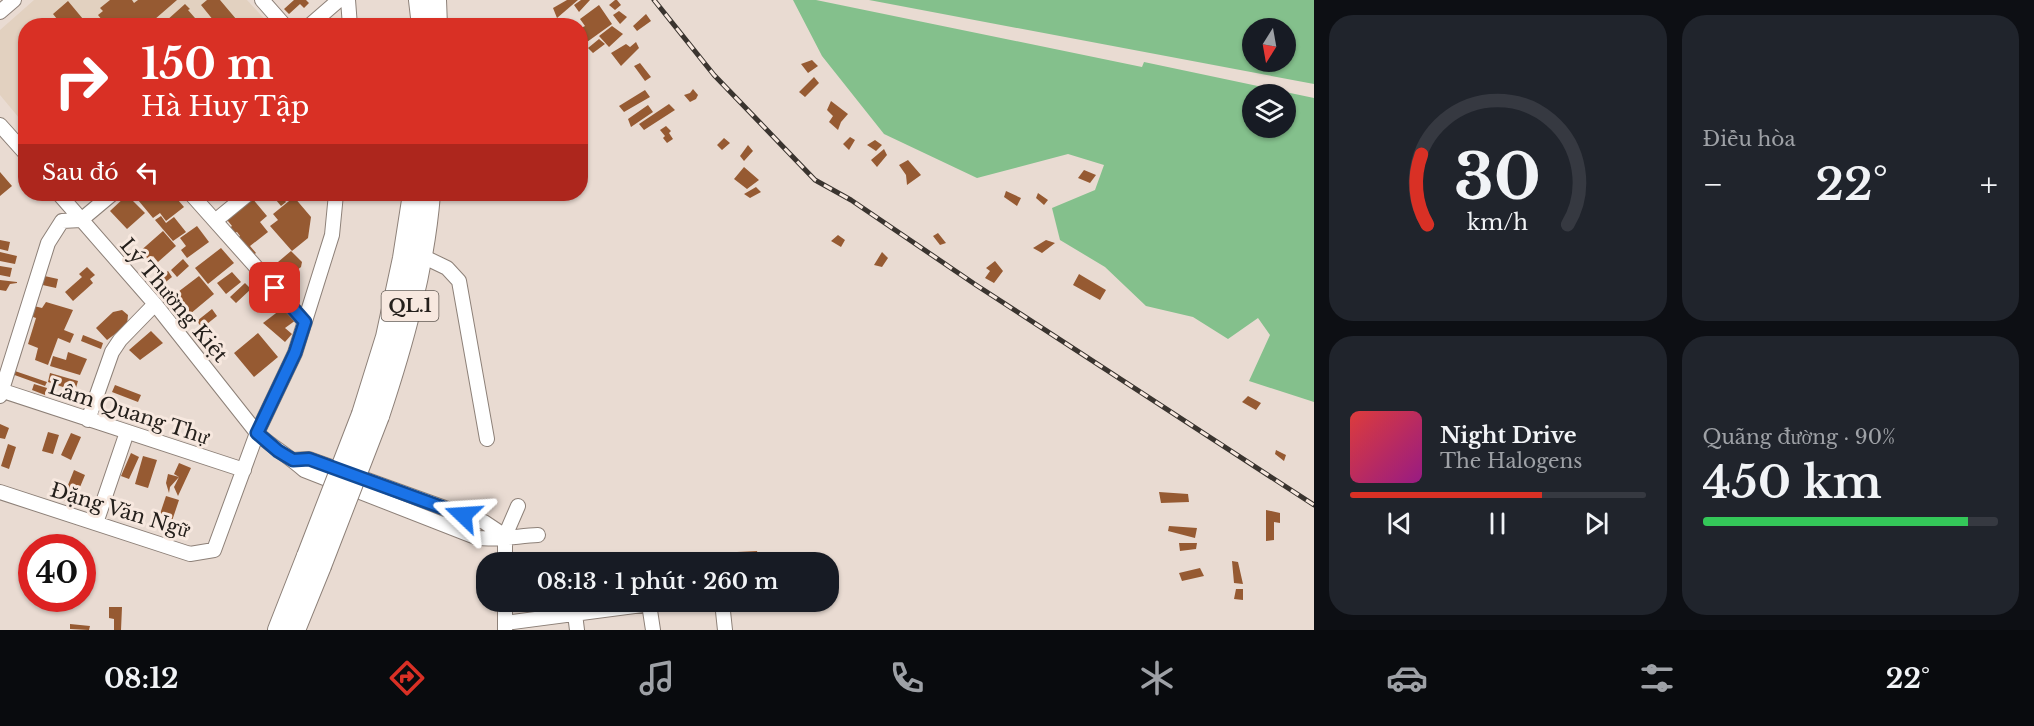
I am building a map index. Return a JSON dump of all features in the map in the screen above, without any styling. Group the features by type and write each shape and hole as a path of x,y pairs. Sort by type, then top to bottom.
{"highway":[{"path":"419,0 421,18"},
{"path":"436,0 437,18"},
{"name":"QL.1","path":"370,415 403,258 412,201"},
{"name":"QL.1","path":"295,630 314,561 370,415 403,337 422,256 429,201"},
{"name":"QL.1","path":"278,630 314,561"}],"street":[{"path":"0,12 14,0"},
{"path":"262,0 278,18"},
{"path":"318,18 339,0"},
{"path":"348,0 349,18"},
{"path":"0,125 18,145"},
{"name":"Lý Thường Kiệt","path":"65,201 155,304 257,433 278,451 293,460 309,459 397,498 484,522 505,536"},
{"path":"1,392 48,243 62,221 81,220 104,201"},
{"path":"197,201 305,322"},
{"path":"215,220 239,201"},
{"name":"Đặng Văn Ngữ","path":"0,492 190,554 214,550 257,433 295,353 332,235 335,201"},
{"path":"422,256 447,268 459,281 487,439"},
{"path":"88,420 116,346 155,304"},
{"name":"Lâm Quang Thự","path":"1,392 244,470"},
{"path":"96,523 127,432"},
{"path":"505,552 505,536 518,506"},
{"path":"505,536 538,535"},
{"path":"505,626 590,612"},
{"path":"650,612 653,630"},
{"path":"723,612 725,630"},
{"path":"575,614 577,630"}],"shaded area":[{"path":"34,0 247,0 264,18 18,18 18,117 0,95 0,30"}],"green space":[{"path":"793,0 816,0 1142,67 1144,62 1248,84 1242,84 1242,138 1296,138 1296,94 1314,98 1314,402 1249,381 1270,335 1258,318 1228,339 1193,317 1146,306 1105,267 1060,240 1052,208 1095,190 1104,165 1068,154 977,178 884,134 822,56"},
{"path":"869,0 1314,0 1314,84 1250,72 1296,72 1296,18 1242,18 1242,70"}],"building":[{"path":"110,0 132,0 134,3 138,0 177,0 156,18 100,18 98,15 103,11 100,8"},
{"path":"207,0 220,0 235,18 212,18 201,5"},
{"path":"294,0 306,0 309,3 304,8 300,4 289,14 284,9"},
{"path":"567,0 578,0 557,18 553,8"},
{"path":"581,0 590,0 579,12 574,5"},
{"path":"615,0 621,5 615,10 609,5"},
{"path":"68,1 82,18 56,18 53,14"},
{"path":"185,4 195,18 169,18"},
{"path":"599,5 612,24 588,41 588,18 581,18"},
{"path":"619,11 627,17 620,24 613,15"},
{"path":"646,14 651,21 637,31 633,26"},
{"path":"612,26 623,34 609,47 599,36"},
{"path":"599,39 605,44 593,53 588,48"},
{"path":"636,42 639,48 621,66 611,53 626,44 630,47"},
{"path":"812,60 818,66 808,73 801,64"},
{"path":"640,63 651,77 645,81 634,66"},
{"path":"814,77 819,83 805,97 799,92"},
{"path":"693,89 698,95 690,102 684,95"},
{"path":"645,90 650,97 624,112 619,106"},
{"path":"831,101 848,114 838,130 829,122 833,116 827,110"},
{"path":"669,104 675,110 644,130 639,124"},
{"path":"648,105 653,112 631,127 628,119"},
{"path":"666,126 671,131 669,133 673,139 667,143 660,130"},
{"path":"850,137 855,140 849,150 843,144"},
{"path":"724,138 730,143 722,150 717,145"},
{"path":"875,140 882,145 876,151 867,145"},
{"path":"748,145 753,151 744,161 740,156"},
{"path":"884,149 887,155 877,167 871,160"},
{"path":"908,160 921,175 907,185 906,175 899,165"},
{"path":"744,167 759,180 747,189 734,179"},
{"path":"1084,170 1096,175 1090,183 1078,178"},
{"path":"0,172 12,186 0,196"},
{"path":"756,187 761,192 750,198 744,194"},
{"path":"1006,191 1021,198 1017,206 1004,197"},
{"path":"1038,193 1048,200 1044,205 1036,198"},
{"path":"121,201 133,201 145,213 127,229 110,211"},
{"path":"139,201 179,201 184,207 166,221 160,213 153,218"},
{"path":"247,201 254,201 267,216 260,222 268,232 250,246 256,253 252,256 235,239 240,236 237,232 232,234 228,229 232,226 224,216 228,213 231,217 236,213 233,210"},
{"path":"277,201 285,201 286,202 281,206"},
{"path":"289,201 297,201 311,217 308,238 292,251 270,226 278,220 273,214"},
{"path":"161,216 166,223 174,217 186,232 173,241 155,220"},
{"path":"197,226 209,242 187,258 181,250 186,246 180,238"},
{"path":"163,231 176,246 158,262 153,256 146,262 138,253"},
{"path":"938,233 946,243 940,245 933,236"},
{"path":"838,235 845,240 841,247 831,241"},
{"path":"0,240 10,242 8,251 0,249"},
{"path":"1046,240 1055,243 1042,253 1033,248"},
{"path":"221,248 234,263 208,284 195,268"},
{"path":"291,251 302,262 301,267 290,276 278,262"},
{"path":"0,252 17,256 15,264 0,261"},
{"path":"882,252 888,258 882,267 874,265"},
{"path":"183,259 189,266 177,277 171,270"},
{"path":"995,261 1003,271 994,283 985,278 990,271 986,268"},
{"path":"0,266 12,268 10,277 0,275"},
{"path":"87,267 95,275 90,279 93,283 73,301 65,292 82,277 79,274"},
{"path":"168,271 172,277 162,285 157,279"},
{"path":"232,272 241,282 226,294 217,283"},
{"path":"1079,274 1106,290 1100,300 1073,285"},
{"path":"40,275 58,279 56,288 38,284"},
{"path":"199,276 214,294 190,314 174,295"},
{"path":"0,280 17,283 10,284 6,291 0,290"},
{"path":"245,283 251,289 236,303 230,297"},
{"path":"46,302 73,310 64,330 74,334 70,343 58,338 48,365 35,360 38,348 28,344 36,318 30,316 34,306 42,308"},
{"path":"284,307 296,320 285,328 292,334 285,342 263,323"},
{"path":"212,309 217,316 202,328 197,321"},
{"path":"122,310 128,315 127,325 107,340 96,328 113,312"},
{"path":"151,331 163,343 140,360 129,350"},
{"path":"258,333 278,357 254,377 234,353"},
{"path":"83,335 103,343 101,349 81,341"},
{"path":"68,352 87,359 80,375 50,366 53,356 66,360"},
{"path":"12,370 47,382 45,386 9,373"},
{"path":"50,373 78,381 75,391 48,382"},
{"path":"34,384 47,388 45,395 32,390"},
{"path":"115,385 141,395 138,402 112,392"},
{"path":"1248,396 1261,403 1256,410 1242,402"},
{"path":"0,424 9,428 5,439 0,438"},
{"path":"48,432 59,435 53,454 42,451"},
{"path":"71,433 81,437 71,460 61,455"},
{"path":"8,444 16,447 9,469 1,466"},
{"path":"1276,450 1286,455 1284,461 1275,454"},
{"path":"131,453 139,457 129,479 121,476"},
{"path":"143,456 157,460 148,488 135,484"},
{"path":"179,463 191,468 178,496 174,487 179,477 174,474"},
{"path":"74,470 85,475 73,504 62,500"},
{"path":"168,474 179,477 170,487 169,493 166,483"},
{"path":"1159,492 1188,494 1189,502 1161,503"},
{"path":"166,496 179,500 172,521 159,517"},
{"path":"1266,510 1280,513 1280,523 1274,522 1274,540 1266,541"},
{"path":"1169,526 1197,528 1195,538 1168,531"},
{"path":"1179,543 1197,543 1196,549 1180,551"},
{"path":"1232,561 1238,562 1243,584 1234,583"},
{"path":"1200,568 1204,576 1182,581 1179,573"},
{"path":"1236,589 1243,589 1243,600 1234,599"},
{"path":"109,607 122,607 121,630 114,630 114,619 109,618"},
{"path":"70,624 90,626 89,630 70,629"}],"railway":[{"path":"654,0 714,75 815,180 851,200 976,285 1314,505"}],"route":[{"path":"275,288 305,322 295,353 257,433 278,451 293,460 309,459 463,515"}]}
